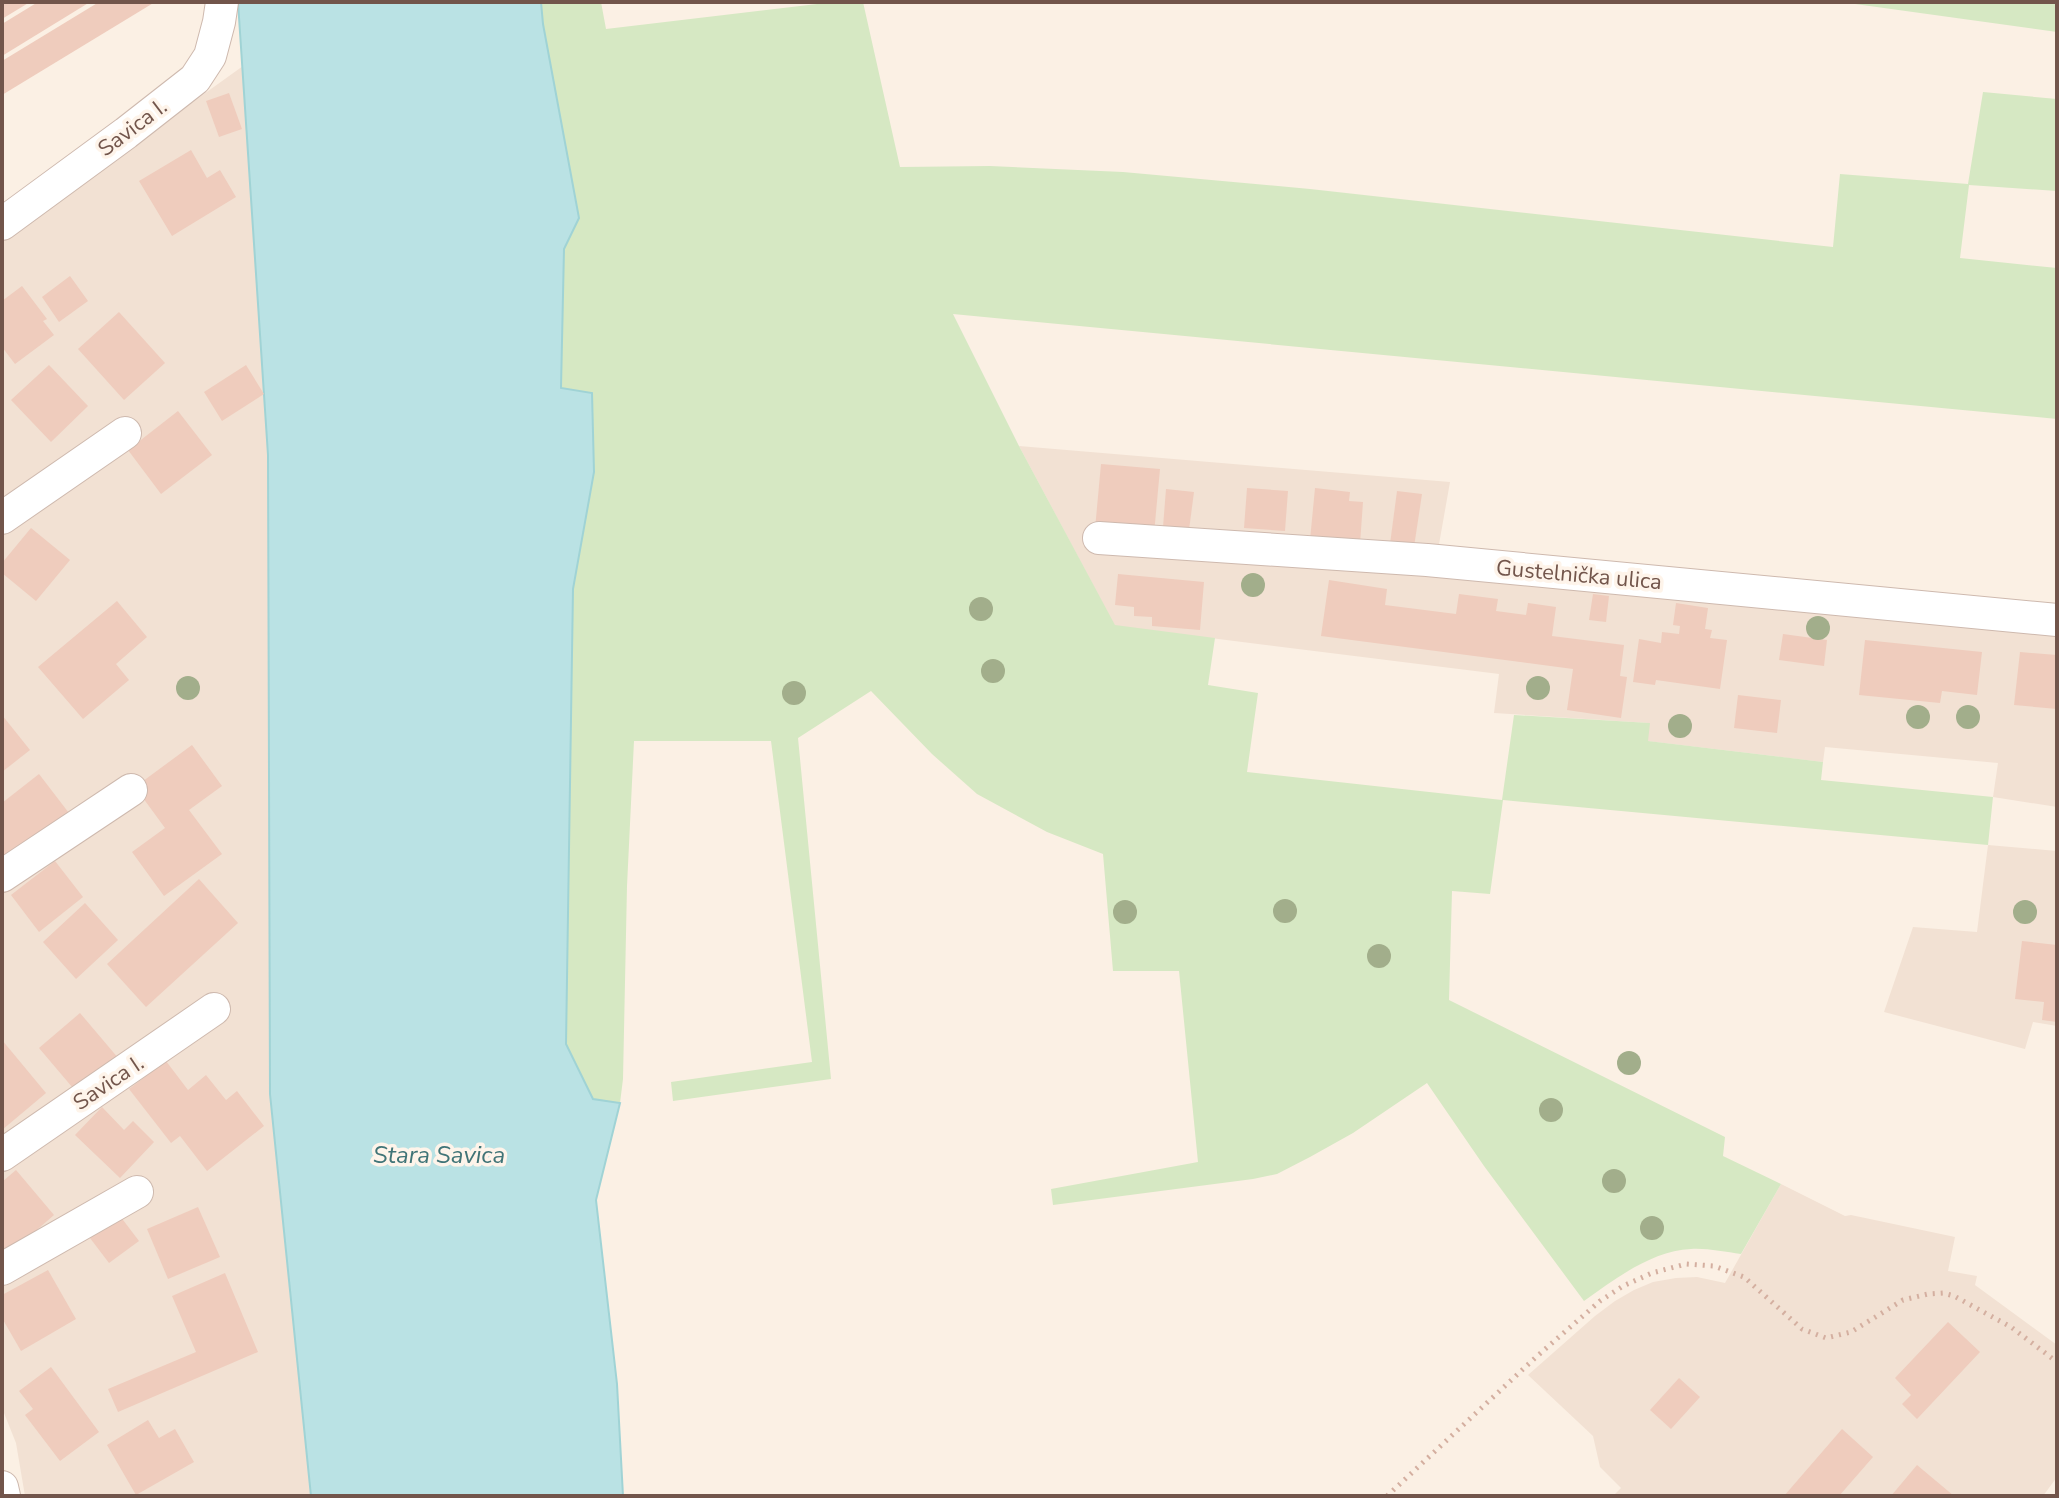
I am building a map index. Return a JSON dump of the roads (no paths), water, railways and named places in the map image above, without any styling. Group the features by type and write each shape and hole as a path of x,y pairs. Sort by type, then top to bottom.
{"street":[{"name":"Savica I.","path":"2,224 195,79 210,56 222,2"},
{"path":"2,518 125,433"},
{"name":"Gustelnička ulica","path":"1099,538 1427,560 2057,620"},
{"path":"2,876 131,790"},
{"name":"Savica I.","path":"2,1155 214,1009"},
{"path":"2,1269 137,1192"},
{"path":"2,1487 4,1496"}],"water":[{"name":"Stara Savica","path":"238,2 541,2 579,218 564,249 561,388 592,393 594,472 573,589 566,1044 593,1099 620,1103 596,1200 617,1384 623,1496 311,1496 270,1094 268,455"}]}
